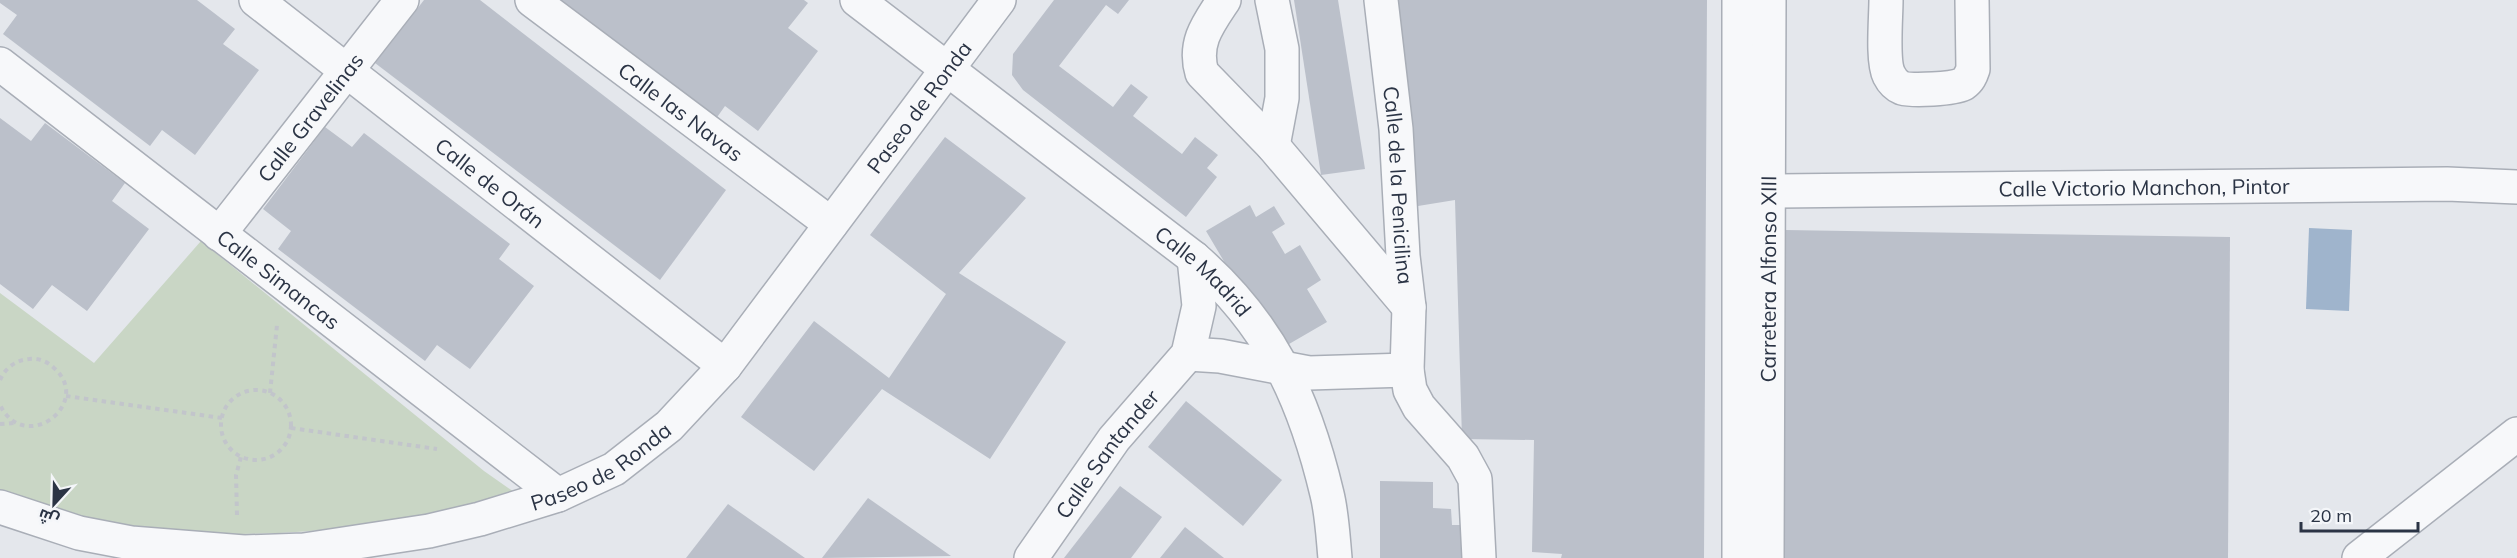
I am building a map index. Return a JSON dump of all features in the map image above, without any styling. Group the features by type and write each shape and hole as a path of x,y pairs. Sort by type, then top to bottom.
{"street":[{"name":"Calle de Orán","path":"256,0 724,366"},
{"name":"Calle Gravelinas","path":"219,234 402,0"},
{"name":"Calle las Navas","path":"532,0 831,224"},
{"name":"Calle Madrid","path":"857,0 1194,258 1221,282 1245,309 1267,338 1285,370 1306,423 1328,495 1335,558"},
{"name":"Paseo de Ronda","path":"0,507 79,533 131,543 244,552 304,550 429,531 497,515 558,495 614,469 669,426 724,366 999,0"},
{"path":"1224,0 1203,31 1198,47 1198,62 1202,73 1273,146 1409,307"},
{"path":"1272,0 1282,49 1282,98 1273,146"},
{"name":"Calle de la Penicilina","path":"1381,0 1396,129 1402,256 1409,307 1407,370 1410,390 1419,407 1463,458 1475,478 1479,558"},
{"name":"Carretera Alfonso XIII","path":"1739,0 1739,558"},
{"name":"Carretera Alfonso XIII","path":"1767,558 1769,0"},
{"path":"1886,0 1886,67 1893,81 1900,87 1910,89 1955,87 1962,85 1971,76 1973,69 1972,0"},
{"name":"Calle Simancas","path":"5,77 219,234 558,495"},
{"name":"Calle Victorio Manchon, Pintor","path":"1770,190 2435,184 2517,187"},
{"name":"Calle Santander","path":"1031,558 1114,439 1188,354 1199,306 1194,258"},
{"path":"1188,354 1231,358 1309,373 1407,370"},
{"path":"2359,558 2517,434"}],"path":[{"path":"270,393 281,283"},
{"path":"0,380 9,367 17,362 37,359 47,362 62,376 66,396 57,416 48,422 27,426 0,423"},
{"path":"260,391 270,393 285,407 290,417 291,428 288,439 273,455 263,459 241,456 231,449 224,439 222,418 226,406 241,393 260,391"},
{"path":"66,396 222,418"},
{"path":"0,405 7,416 16,423"},
{"path":"291,428 440,450"},
{"path":"241,456 236,494 244,552"}],"green space":[{"path":"201,241 484,471 514,492 470,504 381,522 336,528 245,534 199,533 111,525 0,493 0,293 94,363"}],"water":[{"path":"2309,228 2352,230 2349,311 2306,309"}],"building":[{"path":"0,0 197,0 235,29 223,44 259,70 195,155 162,130 150,146 3,34 17,15 0,3"},
{"path":"424,0 480,0 726,190 660,280 375,63"},
{"path":"548,0 804,0 808,3 788,28 818,51 758,131 725,106 713,123"},
{"path":"1054,0 1129,0 1118,14 1106,5 1059,66 1113,107 1131,84 1148,97 1133,116 1182,154 1195,137 1218,155 1207,168 1217,177 1186,217 1023,90 1012,75 1013,54"},
{"path":"1294,0 1338,0 1365,169 1321,175"},
{"path":"1392,0 1707,0 1704,558 1561,558 1562,554 1532,552 1534,440 1462,439 1455,200 1418,206"},
{"path":"0,118 31,141 45,123 125,183 112,201 149,229 87,311 52,285 33,309 0,284"},
{"path":"325,127 352,147 364,133 510,244 499,259 534,286 470,369 437,345 425,361 278,249 291,231 263,209"},
{"path":"945,137 1026,198 959,273 1066,342 990,459 882,389 814,471 741,417 814,321 889,378 946,294 870,235"},
{"path":"1250,205 1256,217 1274,206 1285,224 1272,232 1285,254 1300,245 1321,280 1307,289 1327,322 1277,351 1206,231"},
{"path":"1785,230 2230,237 2228,558 1782,558"},
{"path":"1186,401 1282,480 1243,526 1148,447"},
{"path":"1380,481 1433,482 1433,508 1451,509 1452,525 1465,525 1464,558 1380,558"},
{"path":"1120,486 1162,517 1131,558 1064,558"},
{"path":"868,498 951,556 822,558"},
{"path":"728,504 805,558 686,558"},
{"path":"1185,527 1224,558 1160,558"}]}
